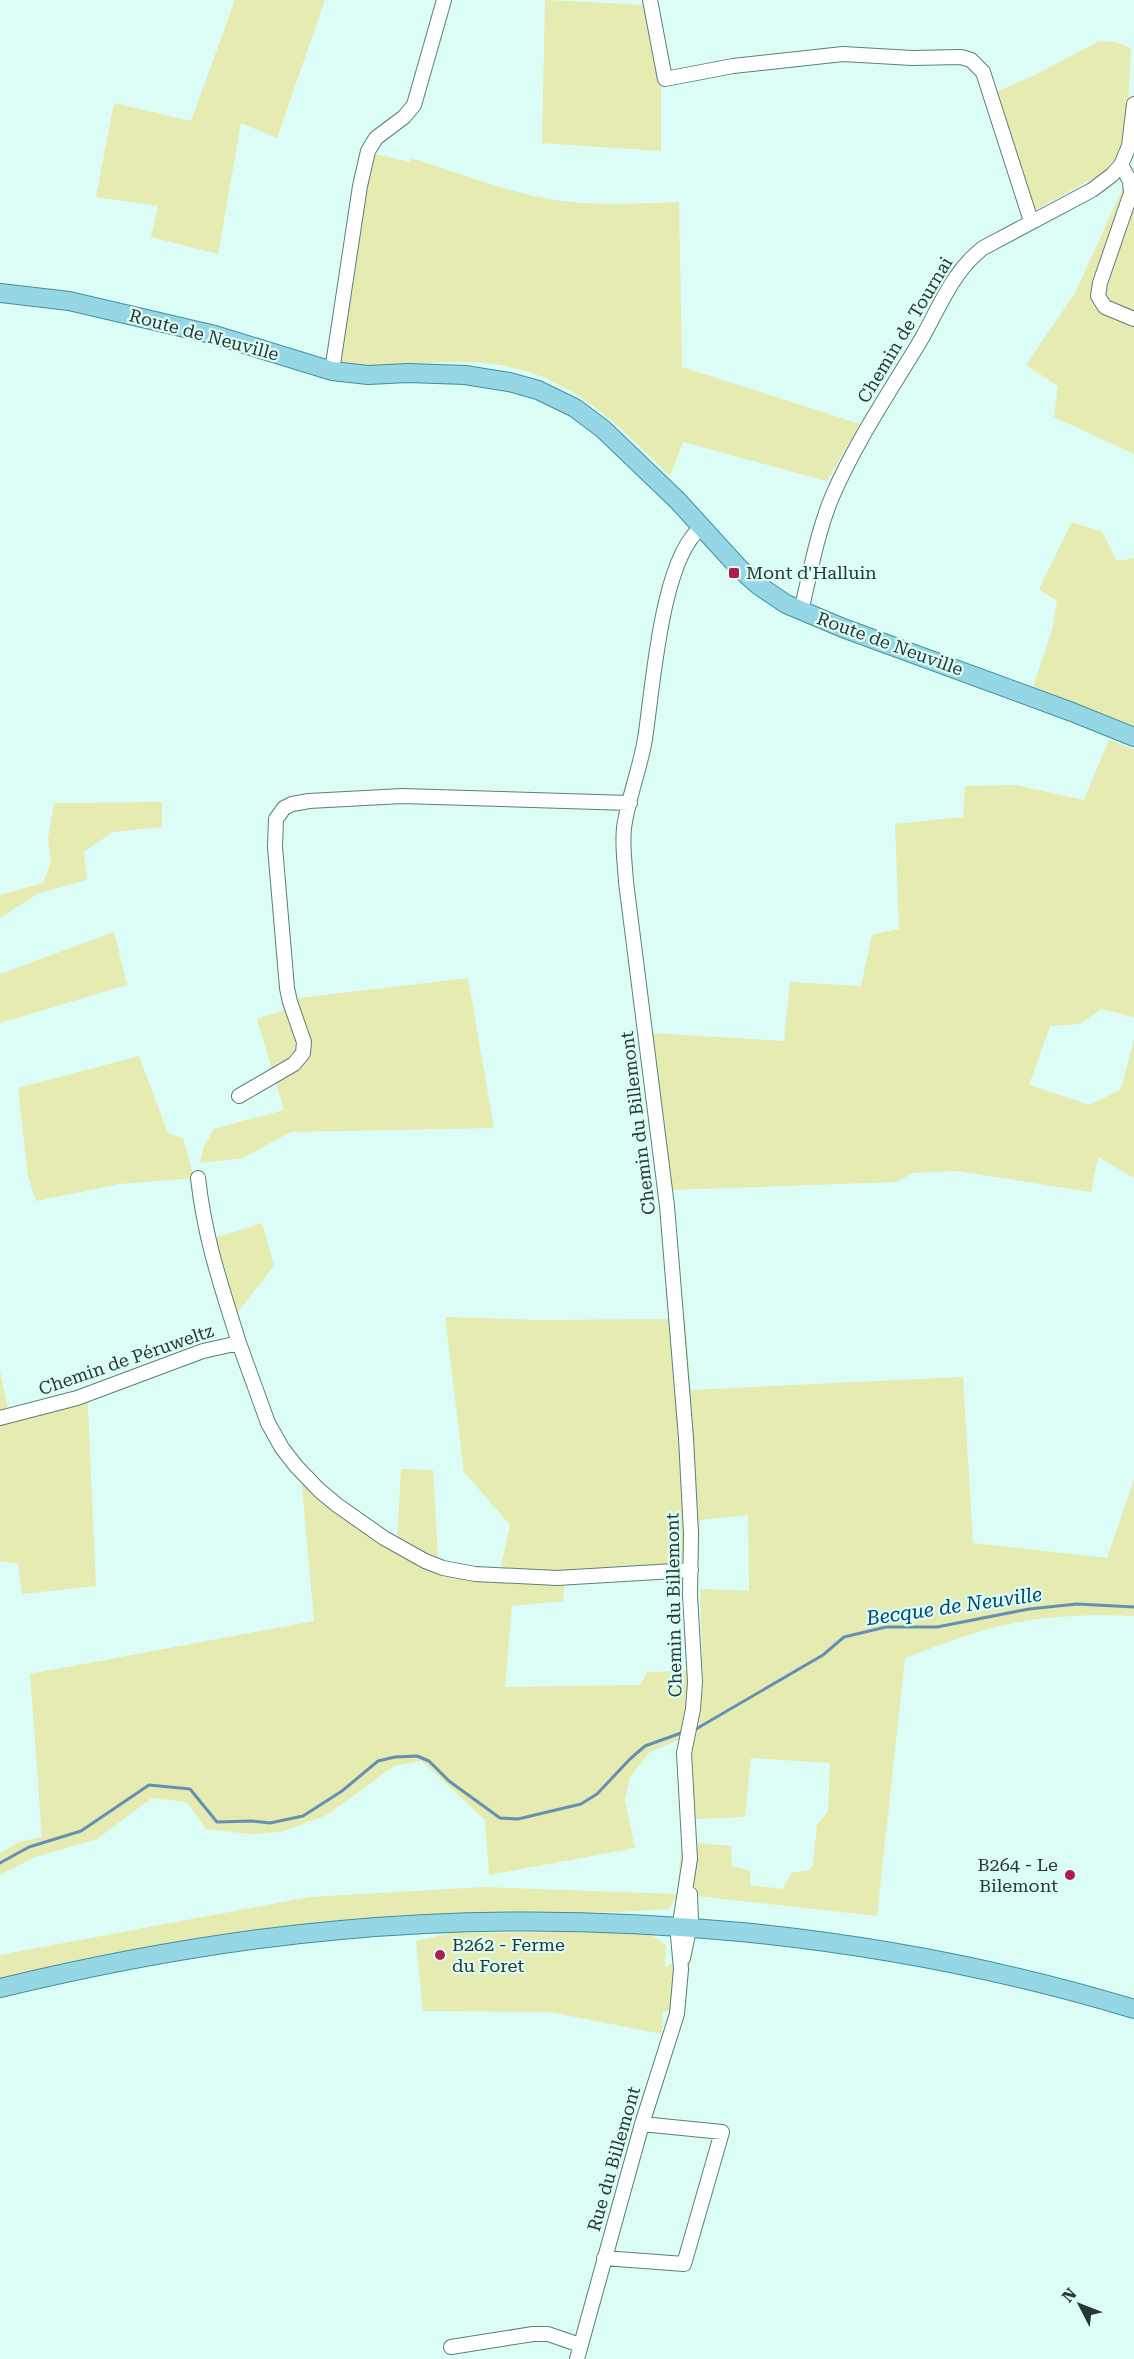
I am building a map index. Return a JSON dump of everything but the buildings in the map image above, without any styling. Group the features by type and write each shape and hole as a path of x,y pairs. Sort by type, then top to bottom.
{"main road":[{"name":"Route de Neuville","path":"0,293 69,301 215,335 332,372 368,375 408,373 420,369 482,370 512,375 556,390 586,407 615,429 658,473 678,501 750,578 778,599 801,611 1134,737"},
{"path":"0,1988 148,1956 303,1933 441,1923 579,1922 685,1924 897,1953 1032,1982 1134,2009"}],"street":[{"path":"332,372 360,186 368,152 376,138 404,117 414,105 444,0"},
{"path":"650,0 665,80 733,66 843,54 912,58 961,57 971,60 983,72 1031,221"},
{"name":"Chemin de Tournai","path":"801,611 831,498 885,396 953,281 965,265 983,248 1092,190 1112,176 1121,165 1131,138 1134,105"},
{"path":"1121,165 1130,181 1131,193 1100,283 1098,296 1105,307 1134,319"},
{"name":"Chemin du Billemont","path":"688,1729 695,1682 690,1595 690,1498 677,1315 667,1206 625,868 624,834 645,738 665,606 685,546 692,534 702,527"},
{"path":"239,1096 294,1064 300,1058 304,1047 303,1037 288,995 277,869 276,819 284,808 309,801 402,796 630,803"},
{"path":"198,1178 202,1214 214,1268 240,1343"},
{"name":"Chemin de Péruweltz","path":"0,1419 77,1398 203,1351 240,1343 268,1423 282,1448 296,1466 319,1490 338,1505 384,1538 425,1561 451,1570 475,1574 557,1578 691,1570"},
{"name":"Rue du Billemont","path":"577,2359 642,2124 677,2014 681,1969 678,1942 685,1924 689,1870 690,1827 684,1753 688,1729"},
{"path":"604,2258 684,2264 722,2132 642,2124"},
{"path":"451,2347 533,2334 548,2334 580,2345"}],"green space":[{"path":"235,0 325,0 277,138 241,123 218,254 151,237 158,206 96,197 114,103 191,121"},
{"path":"545,0 645,5 661,85 661,151 542,143"},
{"path":"1099,41 1115,42 1131,48 1127,122 1121,151 1105,172 1035,210 993,93 1033,76"},
{"path":"371,153 409,162 411,158 502,188 551,199 606,204 679,202 682,367 860,424 827,481 683,442 670,476 598,410 574,393 548,379 519,369 488,363 452,362 366,367 334,364"},
{"path":"1132,168 1134,169 1134,454 1054,417 1058,386 1026,365 1075,293"},
{"path":"1072,522 1102,532 1117,561 1134,558 1134,730 1032,690 1052,630 1057,601 1039,589"},
{"path":"1109,740 1134,749 1134,1017 1101,1009 1080,1024 1050,1026 1029,1085 1090,1105 1121,1089 1134,1039 1134,1178 1098,1157 1091,1192 957,1171 913,1173 896,1182 670,1190 650,1033 784,1041 790,982 861,986 872,935 899,929 895,824 963,817 965,786 1015,785 1084,800"},
{"path":"162,802 162,827 113,832 84,852 87,880 39,893 0,918 0,895 43,883 51,862 48,838 54,803"},
{"path":"270,855 291,999 468,978 494,1128 291,1132 243,1158 200,1163 204,1146 214,1129 284,1110 257,1019 285,1010"},
{"path":"114,932 127,985 0,1023 0,974"},
{"path":"139,1056 168,1133 183,1138 194,1178 120,1184 36,1201 28,1176 18,1088"},
{"path":"262,1223 274,1266 237,1313 227,1317 205,1241"},
{"path":"445,1317 537,1320 685,1319 691,1390 963,1377 973,1543 1107,1558 1134,1480 1134,1616 1097,1615 1024,1621 978,1632 905,1658 877,1916 678,1894 669,1909 380,1918 284,1926 140,1949 0,1980 0,1955 310,1897 483,1887 677,1894 681,1850 698,1847 698,1843 731,1846 732,1866 750,1871 750,1885 783,1889 791,1873 810,1870 813,1865 817,1825 828,1811 830,1763 751,1758 745,1817 696,1819 689,1755 697,1734 693,1725 703,1692 700,1589 749,1591 748,1515 700,1520 699,1561 684,1565 566,1571 563,1601 512,1606 505,1687 640,1685 647,1672 688,1671 691,1694 681,1739 650,1752 630,1777 625,1801 635,1848 489,1875 485,1820 422,1761 394,1766 327,1815 281,1832 250,1834 206,1829 187,1802 152,1798 97,1839 35,1857 0,1875 0,1853 19,1842 42,1837 30,1674 314,1621 302,1486 310,1474 322,1488 397,1541 401,1469 433,1470 439,1574 498,1580 510,1525 464,1472"},
{"path":"0,1371 8,1409 87,1387 96,1586 22,1594 18,1564 0,1561"},
{"path":"646,1931 666,1945 665,1967 691,1955 685,2008 663,2012 662,2034 550,2012 423,2011 416,1941 452,1933"}],"waterway":[{"name":"Becque de Neuville","path":"696,1729 823,1655 844,1637 886,1627 937,1627 1029,1609 1077,1604 1134,1607"},
{"name":"Becque de Neuville","path":"0,1863 29,1847 81,1831 149,1785 190,1789 217,1822 270,1823 303,1816 342,1791 378,1761 395,1757 417,1756 429,1761 449,1781 500,1818 518,1819 581,1804 597,1794 645,1746 681,1733"}],"place":[{"name":"Mont d'Halluin","path":"734,573"},
{"name":"B264 - Le Bilemont","path":"1070,1875"},
{"name":"B262 - Ferme du Foret","path":"440,1955"}]}
